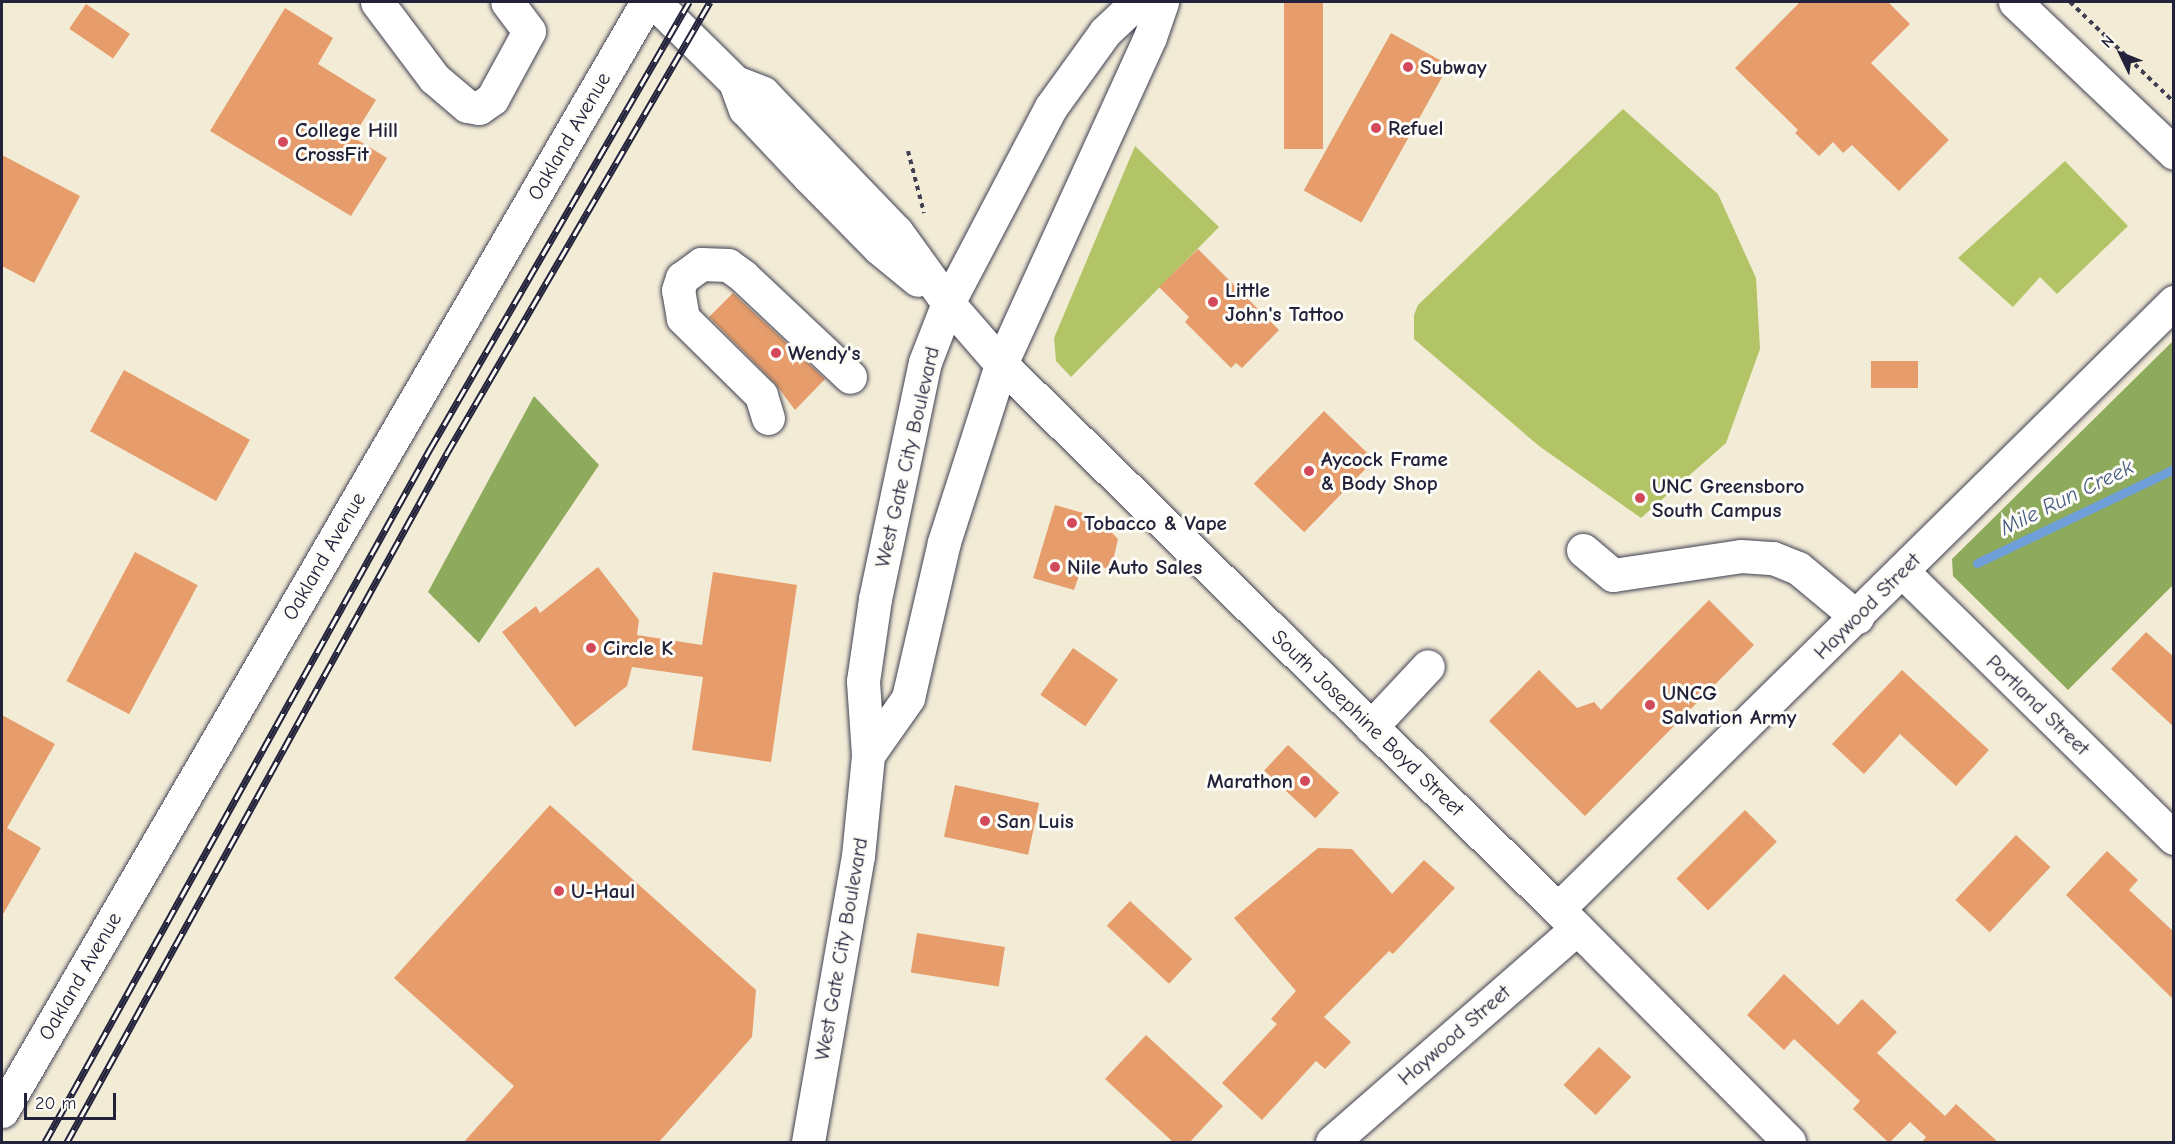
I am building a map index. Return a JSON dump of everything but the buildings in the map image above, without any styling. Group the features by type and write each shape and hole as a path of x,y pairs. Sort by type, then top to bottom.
{"main road":[{"path":"377,2 434,78 467,106 479,108 492,99 529,32 507,2"},
{"name":"Oakland Avenue","path":"2,1111 647,2"},
{"name":"South Josephine Boyd Street","path":"654,2 735,82 763,93 896,231 948,303 1001,364 1568,918 1789,1143"},
{"name":"West Gate City Boulevard","path":"808,1143 858,856 868,755 863,681 875,599 925,362 948,303 1051,107 1105,32 1137,2"},
{"name":"West Gate City Boulevard","path":"868,755 908,698 944,542 1001,364 1162,2"},
{"path":"2015,2 2174,153"},
{"path":"768,418 761,395 683,318 678,290 682,278 701,264 728,265 850,377"},
{"name":"Haywood Street","path":"1332,1143 1568,918 1857,616 2174,302"},
{"path":"1582,550 1613,575 1741,556 1773,558 1798,568 1857,616"},
{"name":"Portland Street","path":"1902,572 2174,838"},
{"path":"1371,727 1428,666"}],"path":[{"path":"2070,2 2174,102"}],"green space":[{"path":"1623,109 1718,194 1756,278 1760,349 1726,443 1641,518 1539,446 1414,339 1414,315 1418,305"},
{"path":"1135,146 1219,227 1071,377 1056,361 1054,338"},
{"path":"2065,161 2128,226 2057,294 2040,277 2013,307 1958,258"},
{"path":"2173,341 2173,585 2068,690 1953,576 1952,559"},
{"path":"534,396 599,465 479,643 428,592"}],"waterway":[{"name":"Mile Run Creek","path":"1977,563 2174,469"}],"railway":[{"path":"45,1142 430,449 689,2"},
{"path":"67,1142 447,453 710,2"}],"place":[{"name":"Subway","path":"1408,67"},
{"name":"Refuel","path":"1376,128"},
{"name":"College Hill CrossFit","path":"283,142"},
{"name":"Little John's Tattoo","path":"1213,302"},
{"name":"Wendy's","path":"776,353"},
{"name":"Aycock Frame & Body Shop","path":"1309,471"},
{"name":"UNC Greensboro South Campus","path":"1640,498"},
{"name":"Tobacco & Vape","path":"1072,523"},
{"name":"Nile Auto Sales","path":"1055,567"},
{"name":"Circle K","path":"591,648"},
{"name":"UNCG Salvation Army","path":"1650,705"},
{"name":"Marathon","path":"1305,781"},
{"name":"San Luis","path":"985,821"},
{"name":"U-Haul","path":"559,891"}]}
